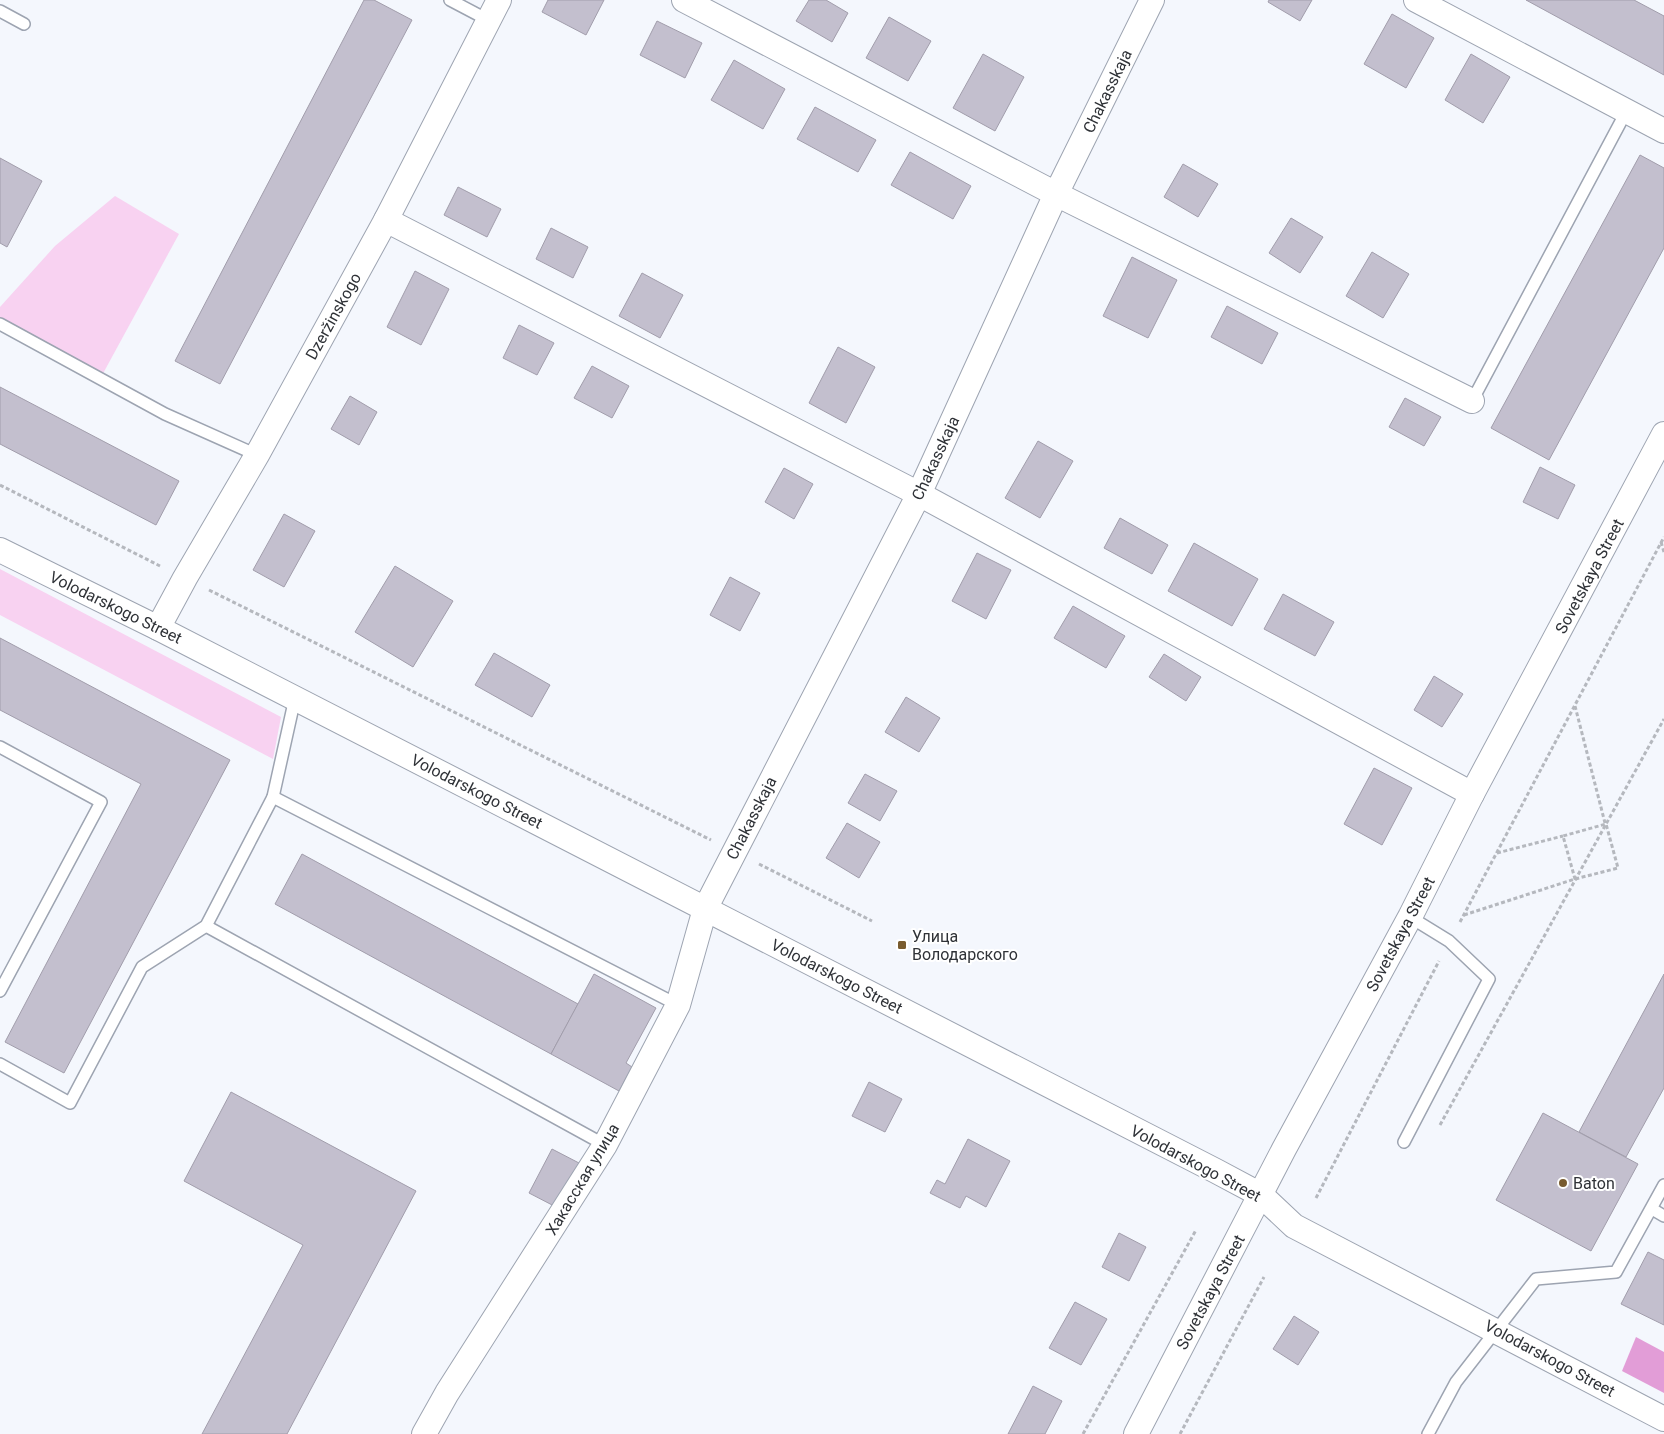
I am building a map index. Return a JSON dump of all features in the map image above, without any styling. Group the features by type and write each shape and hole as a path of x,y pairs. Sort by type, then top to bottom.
{"street":[{"path":"684,0 1056,194 1472,402"},
{"name":"Chakasskaja","path":"705,908 919,494 1056,194 1152,0"},
{"path":"1416,0 1664,131"},
{"name":"Dzeržinskogo","path":"158,628 257,455 386,220 493,10"},
{"path":"386,220 919,494 1472,794"},
{"name":"Sovetskaya Street","path":"1136,1434 1284,1148 1410,916 1472,794 1664,434"},
{"name":"Volodarskogo Street","path":"0,550 295,698 1261,1195 1294,1226 1497,1330 1664,1419"},
{"name":"Хакасская улица","path":"424,1434 447,1392 605,1145 678,1005 705,908"}],"lane":[{"path":"450,0 493,10"},
{"path":"0,11 24,24"},
{"path":"1472,402 1626,112"},
{"path":"0,324 165,414 257,455"},
{"path":"0,1064 70,1103 142,966 206,926 273,797 295,698"},
{"path":"0,748 101,802 0,991"},
{"path":"273,797 678,1005"},
{"path":"1404,1142 1489,979 1449,941 1410,916"},
{"path":"206,926 605,1145"},
{"path":"1428,1434 1456,1382 1536,1279 1616,1272 1664,1186"},
{"path":"1652,1209 1664,1216"}],"path":[{"path":"0,485 872,921"},
{"path":"1316,1198 1449,941 1664,537"},
{"path":"1661,542 1664,552"},
{"path":"1463,915 1618,868 1575,705"},
{"path":"1440,1125 1664,719"},
{"path":"1496,853 1606,824"},
{"path":"1563,836 1575,880"},
{"path":"1083,1434 1196,1230"},
{"path":"1180,1434 1264,1277"}],"shaded area":[{"path":"115,196 179,234 100,379 0,324 0,307 55,246"},
{"path":"0,569 281,717 273,759 0,615"},
{"path":"1636,1337 1664,1352 1664,1393 1622,1371"}],"building":[{"path":"364,0 374,0 412,20 220,384 175,361"},
{"path":"548,0 604,0 586,35 542,12"},
{"path":"809,0 826,0 848,13 832,42 796,21"},
{"path":"1269,0 1312,0 1300,21 1268,2"},
{"path":"1526,0 1634,0 1664,16 1664,75"},
{"path":"1392,14 1434,38 1406,88 1364,64"},
{"path":"889,17 931,41 908,81 866,58"},
{"path":"657,21 702,43 685,78 640,55"},
{"path":"983,54 1024,77 995,131 953,108"},
{"path":"1471,54 1510,77 1483,123 1445,100"},
{"path":"734,60 785,89 763,129 711,100"},
{"path":"815,107 876,140 858,172 797,139"},
{"path":"910,152 971,186 953,219 891,185"},
{"path":"1640,155 1664,168 1664,248 1549,460 1491,428"},
{"path":"0,158 42,181 7,247 0,243"},
{"path":"1183,164 1218,184 1198,217 1164,197"},
{"path":"458,187 501,209 487,237 444,215"},
{"path":"1291,218 1323,237 1300,273 1269,253"},
{"path":"551,228 588,247 573,278 536,259"},
{"path":"1372,252 1409,274 1383,318 1346,296"},
{"path":"1132,257 1177,280 1148,338 1103,316"},
{"path":"415,271 449,289 421,345 387,327"},
{"path":"642,273 683,295 660,338 619,316"},
{"path":"1227,306 1278,333 1262,364 1211,337"},
{"path":"519,325 554,343 537,375 503,358"},
{"path":"838,347 875,367 846,423 809,403"},
{"path":"592,366 629,386 612,418 574,398"},
{"path":"0,387 179,481 156,525 0,444"},
{"path":"350,396 377,412 359,445 331,429"},
{"path":"1405,398 1441,417 1424,446 1389,427"},
{"path":"1038,441 1073,461 1040,518 1005,498"},
{"path":"1540,467 1575,485 1558,519 1523,502"},
{"path":"784,468 813,484 794,519 765,502"},
{"path":"284,514 315,531 284,587 253,570"},
{"path":"1120,518 1168,545 1152,574 1104,548"},
{"path":"1194,543 1258,579 1232,626 1168,591"},
{"path":"977,553 1011,570 986,619 952,601"},
{"path":"395,566 453,601 413,667 355,632"},
{"path":"730,577 760,593 740,631 710,615"},
{"path":"1283,594 1334,622 1315,656 1264,629"},
{"path":"1073,606 1125,636 1106,668 1054,638"},
{"path":"0,638 230,760 64,1073 5,1042 141,784 0,710"},
{"path":"494,653 550,685 532,717 475,685"},
{"path":"1164,654 1201,677 1186,701 1149,677"},
{"path":"1434,676 1463,694 1442,727 1414,710"},
{"path":"906,697 940,718 919,752 885,732"},
{"path":"1374,768 1412,788 1382,845 1344,824"},
{"path":"865,774 897,791 880,821 848,803"},
{"path":"847,823 880,842 859,878 826,858"},
{"path":"302,854 578,1004 551,1054 275,904"},
{"path":"594,974 656,1008 626,1063 632,1067 619,1091 551,1054"},
{"path":"1664,974 1664,1088 1626,1157 1579,1132"},
{"path":"869,1082 902,1099 885,1132 852,1116"},
{"path":"231,1092 416,1191 287,1434 202,1434 303,1245 184,1181"},
{"path":"1543,1113 1638,1164 1591,1251 1496,1200"},
{"path":"968,1139 1010,1161 986,1207 966,1196 960,1208 930,1193 937,1180 945,1184"},
{"path":"552,1149 579,1163 556,1207 529,1193"},
{"path":"1119,1233 1146,1247 1129,1281 1102,1267"},
{"path":"1648,1252 1664,1260 1664,1325 1621,1304"},
{"path":"1075,1302 1107,1319 1081,1365 1049,1348"},
{"path":"1294,1316 1319,1332 1298,1365 1273,1349"},
{"path":"1033,1386 1062,1401 1045,1434 1008,1434"}],"place":[{"name":"Улица Володарского","path":"902,945"},
{"name":"Baton","path":"1563,1183"}]}
